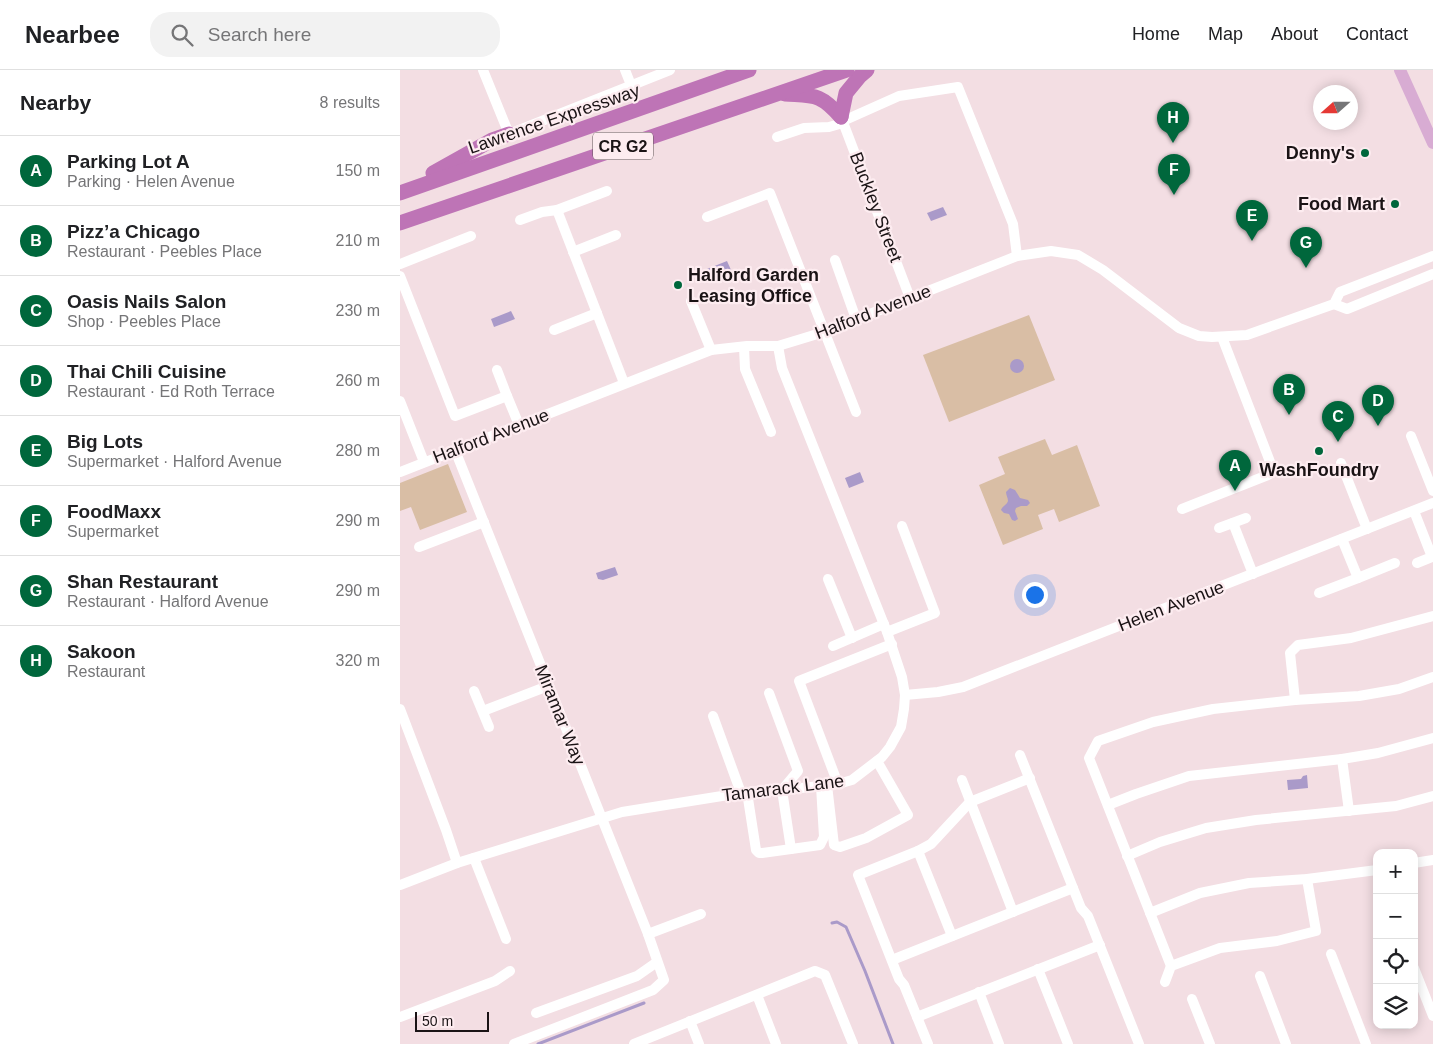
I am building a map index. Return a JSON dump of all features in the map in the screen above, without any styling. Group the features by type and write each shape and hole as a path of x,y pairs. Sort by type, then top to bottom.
{"highway":[{"name":"Lawrence Expressway","path":"400,192 749,70"},
{"name":"CR G2","path":"400,223 847,70"},
{"path":"842,120 846,93 867,70"},
{"path":"778,93 816,96 830,104 842,120"},
{"path":"400,192 492,140 509,134"}],"main road":[{"path":"1400,70 1433,143"}],"street":[{"path":"483,70 509,134 670,70"},
{"path":"625,70 631,85"},
{"path":"777,137 804,128 829,127 899,96 958,87 1014,224 1017,256"},
{"name":"Buckley Street","path":"842,120 910,298"},
{"path":"520,220 542,212 557,210 607,191"},
{"path":"707,217 770,193 856,412"},
{"path":"557,210 624,383"},
{"path":"573,252 616,235"},
{"path":"400,264 471,236"},
{"name":"Halford Avenue","path":"400,472 711,350 778,346 824,332 1017,256 1051,251 1078,255 1103,270 1179,328 1199,336 1212,337 1246,335 1334,304 1347,309 1433,274"},
{"name":"Halford Avenue","path":"1334,304 1340,292 1433,256"},
{"path":"835,260 856,319"},
{"path":"400,276 455,416 507,396"},
{"path":"400,306 411,301"},
{"path":"691,301 711,350"},
{"path":"554,330 597,313"},
{"path":"1182,509 1272,472 1272,467 1222,337"},
{"name":"Tamarack Lane","path":"400,885 457,863 622,812 744,792 829,785 852,780 877,761 890,747 901,727 905,695 902,677 886,628 782,368 778,346"},
{"path":"744,347 746,369 771,432"},
{"path":"498,370 519,425"},
{"path":"400,401 424,462"},
{"path":"1412,436 1433,491"},
{"name":"Miramar Way","path":"455,450 648,934 664,980 653,990 514,1044"},
{"path":"1341,463 1367,529"},
{"name":"Helen Avenue","path":"905,695 938,692 963,687 1433,502"},
{"path":"1414,510 1432,557 1417,563"},
{"path":"1219,528 1246,518"},
{"path":"419,547 484,522"},
{"path":"1232,523 1253,574"},
{"path":"833,646 852,638 935,613 902,526"},
{"path":"1342,539 1358,578"},
{"path":"1319,593 1396,564"},
{"path":"828,579 852,638"},
{"path":"1295,700 1290,653 1298,645 1351,638 1433,616"},
{"path":"877,761 908,815 866,838 840,847 834,845 829,785 799,680 892,644"},
{"path":"1172,966 1089,758 1098,741 1162,720 1213,709 1295,700 1359,696 1399,688 1433,677"},
{"path":"483,711 548,686"},
{"path":"474,691 489,726"},
{"path":"769,693 798,771 782,790 791,849"},
{"path":"400,709 457,863"},
{"path":"712,716 744,792 756,850 759,853 820,845 824,837 829,785"},
{"path":"1108,805 1190,776 1342,760 1378,753 1433,738"},
{"path":"1020,754 1081,908 1088,916 1139,1044"},
{"path":"1342,760 1349,811"},
{"path":"928,1044 858,875 918,851 930,844 970,802 1030,778"},
{"path":"962,780 1013,912"},
{"path":"1127,856 1160,842 1206,828 1256,820 1396,806 1433,796"},
{"path":"918,851 952,936"},
{"path":"474,858 506,939"},
{"path":"1418,863 1433,860"},
{"path":"1150,913 1200,893 1249,883 1307,879 1373,871"},
{"path":"1165,982 1172,966 1220,948 1277,941 1316,931 1307,879"},
{"path":"892,960 1073,888"},
{"path":"648,934 700,914"},
{"path":"917,1016 1100,945"},
{"path":"1330,954 1366,1044"},
{"path":"536,1013 636,976 657,962"},
{"path":"1038,969 1068,1044"},
{"path":"400,1017 495,981 510,971"},
{"path":"634,1044 815,971 825,975 852,1044"},
{"path":"1260,976 1286,1044"},
{"path":"1418,978 1433,1016"},
{"path":"979,992 999,1044"},
{"path":"757,995 776,1044"},
{"path":"1192,999 1210,1044"},
{"path":"690,1021 699,1044"}],"shaded area":[{"path":"943,207 947,215 931,221 927,213"},
{"path":"727,261 731,270 710,278 707,269"},
{"path":"511,311 515,319 494,327 491,319"},
{"path":"1029,315 1055,380 949,422 923,355"},
{"path":"1014,359 1020,359 1024,366 1020,373 1014,373 1010,369 1010,363"},
{"path":"1045,439 1052,455 1077,445 1100,506 1059,522 1054,509 1038,515 1043,529 1003,545 979,485 1005,474 998,457"},
{"path":"448,464 467,512 420,530 411,507 400,511 400,483"},
{"path":"860,472 864,482 849,488 845,478"},
{"path":"1010,488 1015,490 1020,498 1028,500 1030,503 1027,506 1016,508 1015,511 1018,519 1015,521 1012,520 1009,514 1001,510 1008,500 1006,492"},
{"path":"615,567 618,575 603,580 598,579 596,573"},
{"path":"1307,775 1308,788 1288,790 1287,780 1301,779"}],"waterway":[{"path":"832,923 837,922 846,927 893,1044"},
{"path":"538,1044 644,1003"}],"place":[{"name":"Sakoon","path":"1173,143"},
{"name":"Denny's","path":"1365,153"},
{"name":"FoodMaxx","path":"1174,195"},
{"name":"Food Mart","path":"1395,204"},
{"name":"Big Lots","path":"1252,241"},
{"name":"Shan Restaurant","path":"1306,268"},
{"name":"Halford Garden Leasing Office","path":"678,285"},
{"name":"Pizz’a Chicago","path":"1289,415"},
{"name":"Thai Chili Cuisine","path":"1378,426"},
{"name":"Oasis Nails Salon","path":"1338,442"},
{"name":"WashFoundry","path":"1319,451"},
{"name":"Parking Lot A","path":"1235,491"}]}
